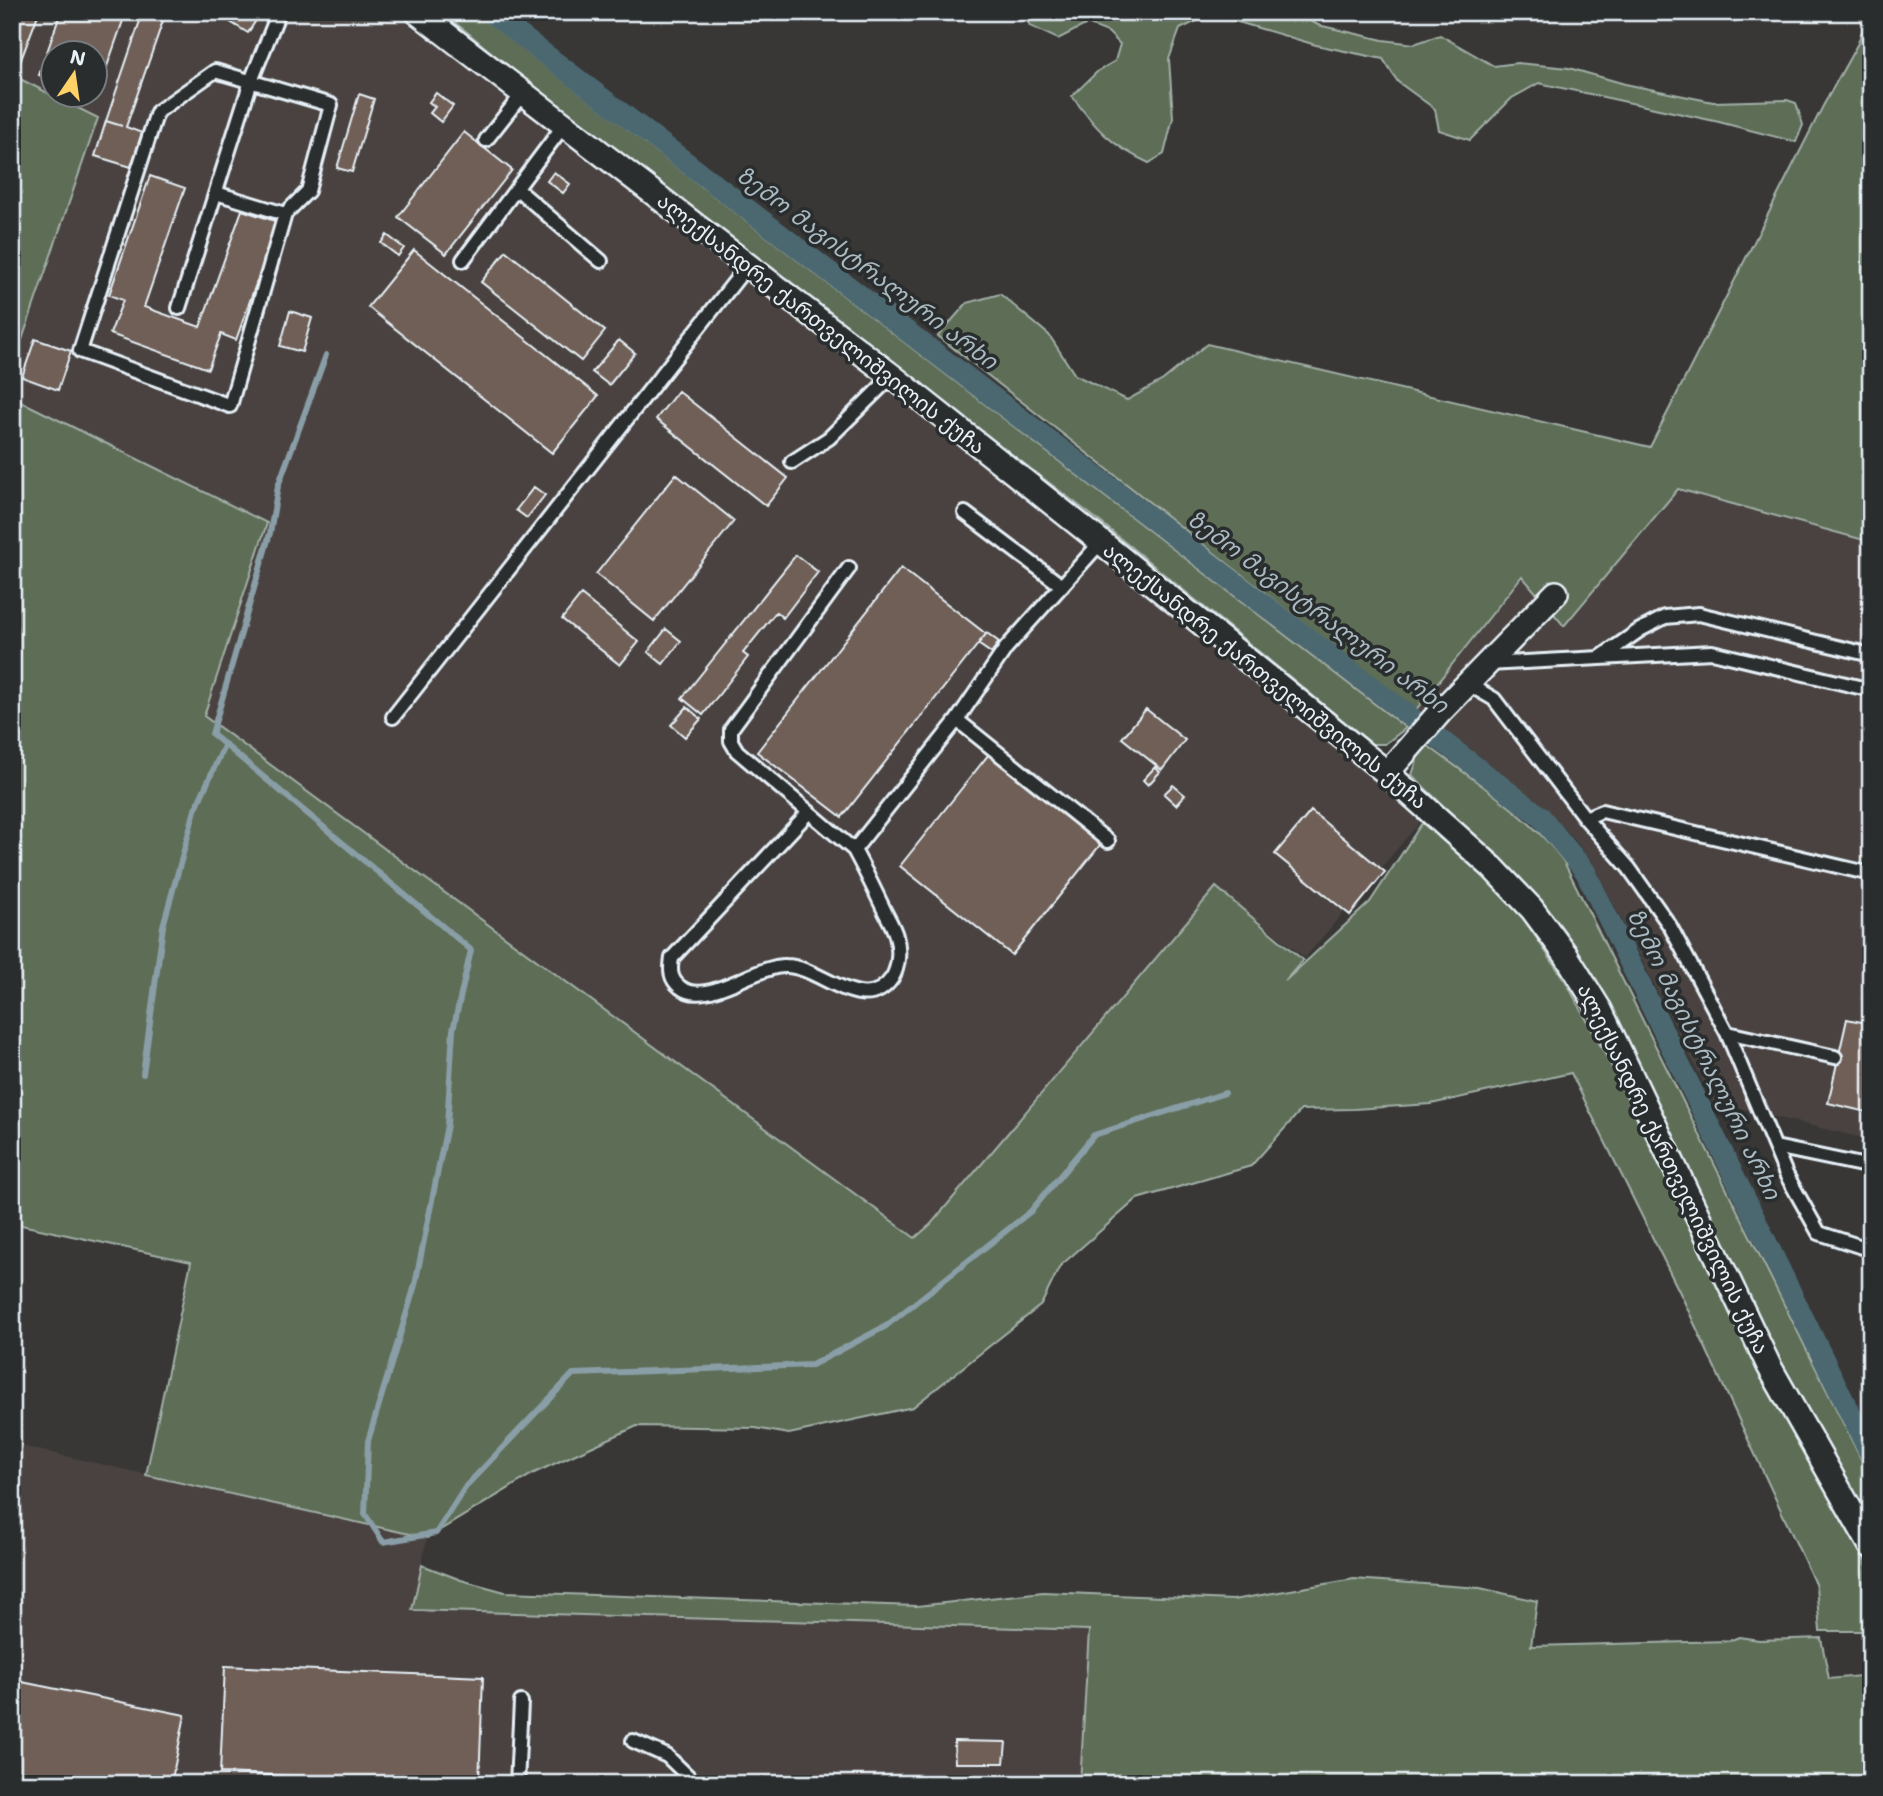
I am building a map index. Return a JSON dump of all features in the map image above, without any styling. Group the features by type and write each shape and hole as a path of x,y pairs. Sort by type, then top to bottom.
{"street":[{"name":"ალექსანდრე ქართველიშვილის ქუჩა","path":"417,12 892,376 1101,542 1387,773 1493,868 1532,909 1566,955 1593,999 1769,1366 1871,1546"},
{"path":"1387,773 1440,712 1556,593"}],"lane":[{"path":"179,309 251,81 279,12"},
{"path":"215,71 331,106 308,191 285,214 230,406 80,351 157,112 215,71"},
{"path":"486,141 523,93"},
{"path":"463,260 564,125"},
{"path":"517,189 601,261"},
{"path":"216,193 285,214"},
{"path":"393,717 747,266"},
{"path":"792,462 829,438 892,376"},
{"path":"965,513 1062,586"},
{"path":"855,849 957,720 1006,648 1101,542"},
{"path":"809,812 672,958 670,970 674,982 683,990 697,994 710,991 776,966 789,965 856,993 878,992 893,977 899,960 897,937 855,849 737,751 731,741 731,729 849,568"},
{"path":"1599,658 1640,630 1665,617 1699,614 1871,655"},
{"path":"1487,664 1712,652 1871,690"},
{"path":"1468,684 1494,699 1585,818 1629,868 1665,918 1727,1033 1786,1174 1819,1233 1871,1250"},
{"path":"957,720 1108,841"},
{"path":"1585,818 1602,811 1871,874"},
{"path":"1727,1033 1835,1057"},
{"path":"1774,1147 1871,1167"},
{"path":"517,1784 521,1702"},
{"path":"633,1741 667,1756 696,1784"}],"shaded area":[{"path":"12,12 417,12 1429,811 1305,958 1216,887 918,1240 204,716 267,523 12,397 12,369 98,118 78,108 108,108 108,38 38,38 38,88 12,75"},
{"path":"1678,489 1871,542 1871,1140 1713,1102 1599,875 1575,840 1552,815 1415,711 1523,576 1564,625"},
{"path":"12,1444 427,1538 412,1610 1090,1630 1080,1784 12,1784"}],"green space":[{"path":"441,12 475,12 1406,728 1385,744 1372,744 1094,517 563,113"},
{"path":"1023,12 1294,12 1318,25 1383,40 1414,44 1440,35 1494,66 1517,63 1569,68 1625,84 1713,102 1787,100 1796,103 1803,125 1796,142 1719,122 1539,83 1512,98 1470,140 1439,130 1435,109 1398,82 1383,59 1316,45 1211,14 1180,29 1169,59 1173,118 1164,154 1149,163 1106,136 1072,96 1098,71 1115,61 1120,44 1108,32 1087,24 1058,39 1030,26"},
{"path":"1868,12 1871,12 1871,542 1678,489 1564,626 1522,576 1415,711 938,336 967,303 1000,294 1049,335 1075,375 1127,400 1163,380 1207,344 1650,447 1823,106 1858,43"},
{"path":"12,75 38,88 38,108 78,108 98,118 12,369"},
{"path":"12,397 267,523 204,716 915,1238 931,1224 1216,887 1303,960 1285,981 1370,902 1422,823 1509,897 1566,982 1610,1063 1769,1381 1871,1572 1871,1631 1820,1631 1816,1586 1682,1297 1571,1073 1431,1104 1301,1110 1251,1166 1137,1199 1060,1266 1041,1305 913,1407 789,1434 755,1428 637,1426 534,1473 427,1538 146,1475 191,1262 12,1223"},
{"path":"1423,742 1517,813 1551,845 1564,862 1871,1479 1871,1531 1773,1349 1631,1059 1511,873 1412,775"},
{"path":"422,1565 461,1580 505,1592 917,1606 1043,1592 1233,1600 1354,1579 1480,1588 1537,1601 1531,1646 1729,1641 1739,1637 1759,1640 1821,1638 1829,1679 1871,1675 1871,1784 1080,1784 1089,1630 412,1610"}],"building":[{"path":"12,12 39,12 17,70 12,69"},
{"path":"61,12 126,12 108,64 108,38 52,38"},
{"path":"143,12 166,12 126,127 142,133 131,167 95,156"},
{"path":"214,12 258,12 260,14 248,33"},
{"path":"436,93 453,106 441,122 430,113 435,107 429,102"},
{"path":"359,94 374,99 352,172 337,168"},
{"path":"464,132 512,170 446,254 398,217"},
{"path":"554,172 570,184 563,193 547,181"},
{"path":"150,176 185,188 144,307 200,327 242,210 278,222 236,340 221,334 208,369 110,334 123,300 109,295"},
{"path":"387,235 404,248 398,256 381,243"},
{"path":"414,250 598,396 552,453 368,307"},
{"path":"506,251 605,331 581,361 481,282"},
{"path":"290,311 312,318 302,352 280,346"},
{"path":"35,339 71,351 58,390 22,377"},
{"path":"619,340 635,353 609,385 592,372"},
{"path":"678,391 788,478 766,506 656,419"},
{"path":"676,474 734,521 654,621 596,574"},
{"path":"534,487 545,495 527,518 516,510"},
{"path":"796,555 818,572 783,618 776,612 743,653 748,657 703,715 682,698"},
{"path":"901,568 986,634 842,817 757,752"},
{"path":"581,595 639,642 620,665 562,619"},
{"path":"666,629 681,641 663,664 648,652"},
{"path":"987,633 999,642 991,653 978,644"},
{"path":"687,707 701,719 685,737 671,725"},
{"path":"1146,709 1185,740 1162,770 1122,738"},
{"path":"989,754 1101,844 1012,955 900,866"},
{"path":"1155,767 1160,772 1148,785 1143,780"},
{"path":"1173,785 1185,795 1176,805 1164,794"},
{"path":"1311,811 1385,872 1350,915 1275,854"},
{"path":"1847,1019 1871,1024 1871,1113 1828,1103"},
{"path":"225,1666 483,1677 479,1784 220,1773"},
{"path":"12,1680 185,1715 171,1784 12,1784"},
{"path":"954,1741 1006,1742 1004,1763 955,1763"}],"waterway":[{"name":"ზემო მაგისტრალური არხი","path":"490,12 1540,816 1585,871 1871,1456"},
{"path":"326,355 278,486 270,533 212,734 471,950 453,1030 447,1125 415,1285 368,1441 365,1514 383,1542 436,1533 466,1486 573,1374 812,1365 886,1326 1031,1211 1094,1135 1225,1093"},
{"path":"143,1074 163,926 195,810 225,744"}]}
